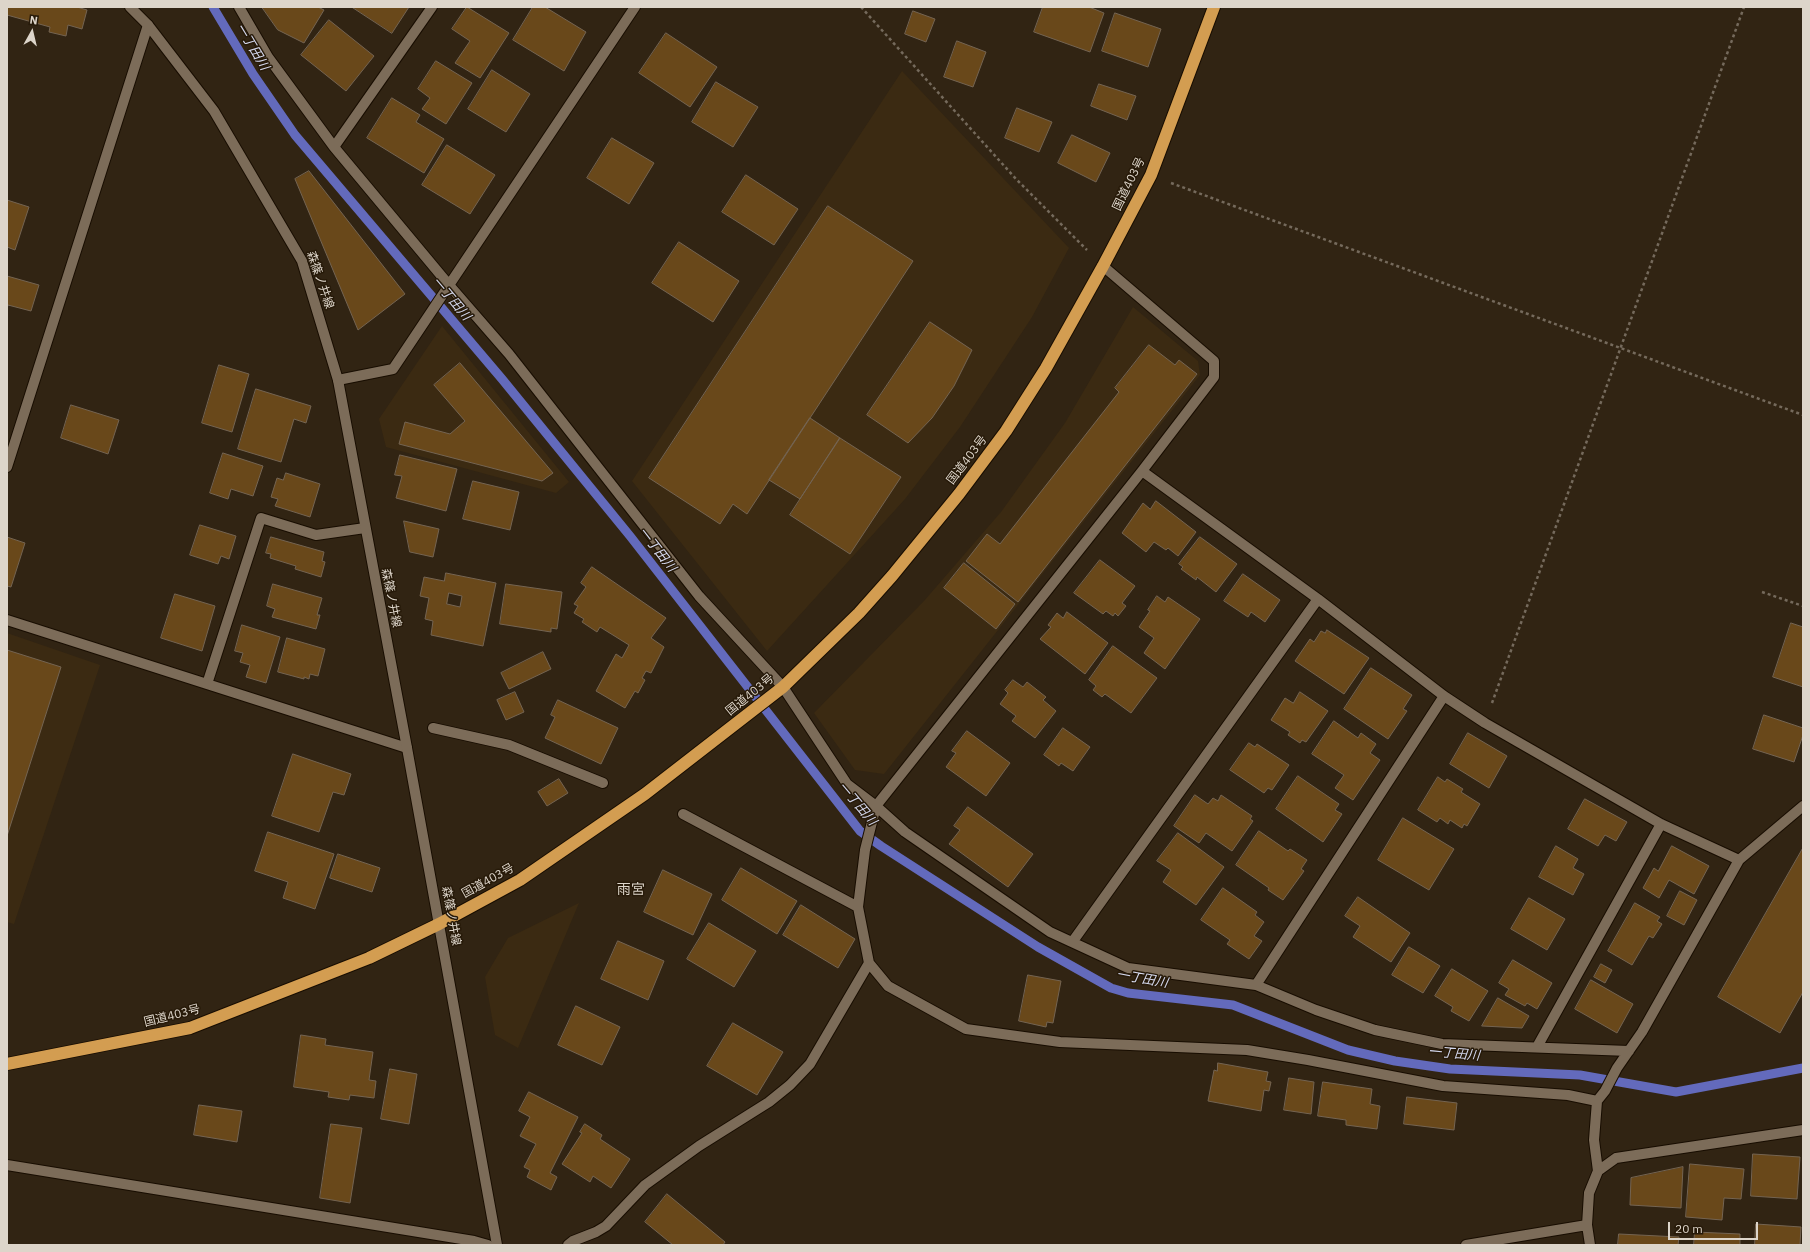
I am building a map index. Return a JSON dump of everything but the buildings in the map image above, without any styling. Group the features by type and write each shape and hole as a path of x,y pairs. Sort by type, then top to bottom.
{"highway":[{"name":"国道403号","path":"7,1064 190,1028 369,958 439,924 520,880 645,794 752,713 783,687 859,612 959,494 1006,431 1046,368 1103,266 1151,175 1214,7"}],"street":[{"name":"森篠ノ井線","path":"130,7 148,25 214,111 302,261 338,380 407,748 497,1245"},
{"path":"239,7 268,57 334,147 447,289 509,354 699,596 783,687 847,784 876,806 905,832 1050,932 1128,968 1256,985 1316,1010 1374,1030 1442,1044 1629,1051"},
{"path":"334,147 432,7"},
{"path":"338,380 393,369 430,316 635,7"},
{"path":"7,467 148,25"},
{"path":"1103,266 1214,361 1214,377 876,806 865,850 858,907 869,963 888,986 966,1029 1060,1042 1246,1050 1308,1060 1442,1086 1568,1095 1597,1101"},
{"path":"1142,470 1318,599 1444,696 1486,723 1661,824 1739,860"},
{"path":"207,684 261,518 316,535 365,528"},
{"path":"1073,942 1318,599"},
{"path":"7,620 407,748"},
{"path":"1256,985 1444,696"},
{"path":"432,728 508,745 603,783"},
{"path":"1590,1245 1587,1225 1589,1193 1598,1171 1594,1140 1597,1101 1605,1091 1617,1068 1642,1032 1739,860 1803,806"},
{"path":"683,814 858,907"},
{"path":"1536,1047 1661,824"},
{"path":"568,1245 573,1241 596,1232 606,1226 645,1185 699,1146 770,1102 790,1085 810,1064 869,963"},
{"path":"1598,1171 1616,1158 1803,1130"},
{"path":"7,1165 474,1241 488,1245"},
{"path":"1466,1245 1587,1225"}],"path":[{"path":"862,7 1016,180 1103,266"},
{"path":"1486,723 1620,347 1744,7"},
{"path":"1151,175 1803,415"},
{"path":"1762,592 1803,606"}],"shaded area":[{"path":"902,71 1069,248 1032,317 960,427 905,499 767,651 632,481"},
{"path":"1133,307 1198,361 1200,375 884,774 855,770 814,713 924,601 1001,512 1065,423"},
{"path":"442,326 569,482 556,493 386,447 379,419"},
{"path":"7,633 100,665 14,924 7,922"},
{"path":"579,903 518,1048 495,1035 485,977 508,938"}],"waterway":[{"name":"一丁田川","path":"213,7 253,74 295,135 502,379 630,536 860,831 881,846 1038,947 1111,988 1128,993 1233,1005 1348,1050 1395,1061 1450,1069 1580,1075 1676,1092 1803,1068"}],"district":[{"name":"雨宮","path":"631,890"}]}
